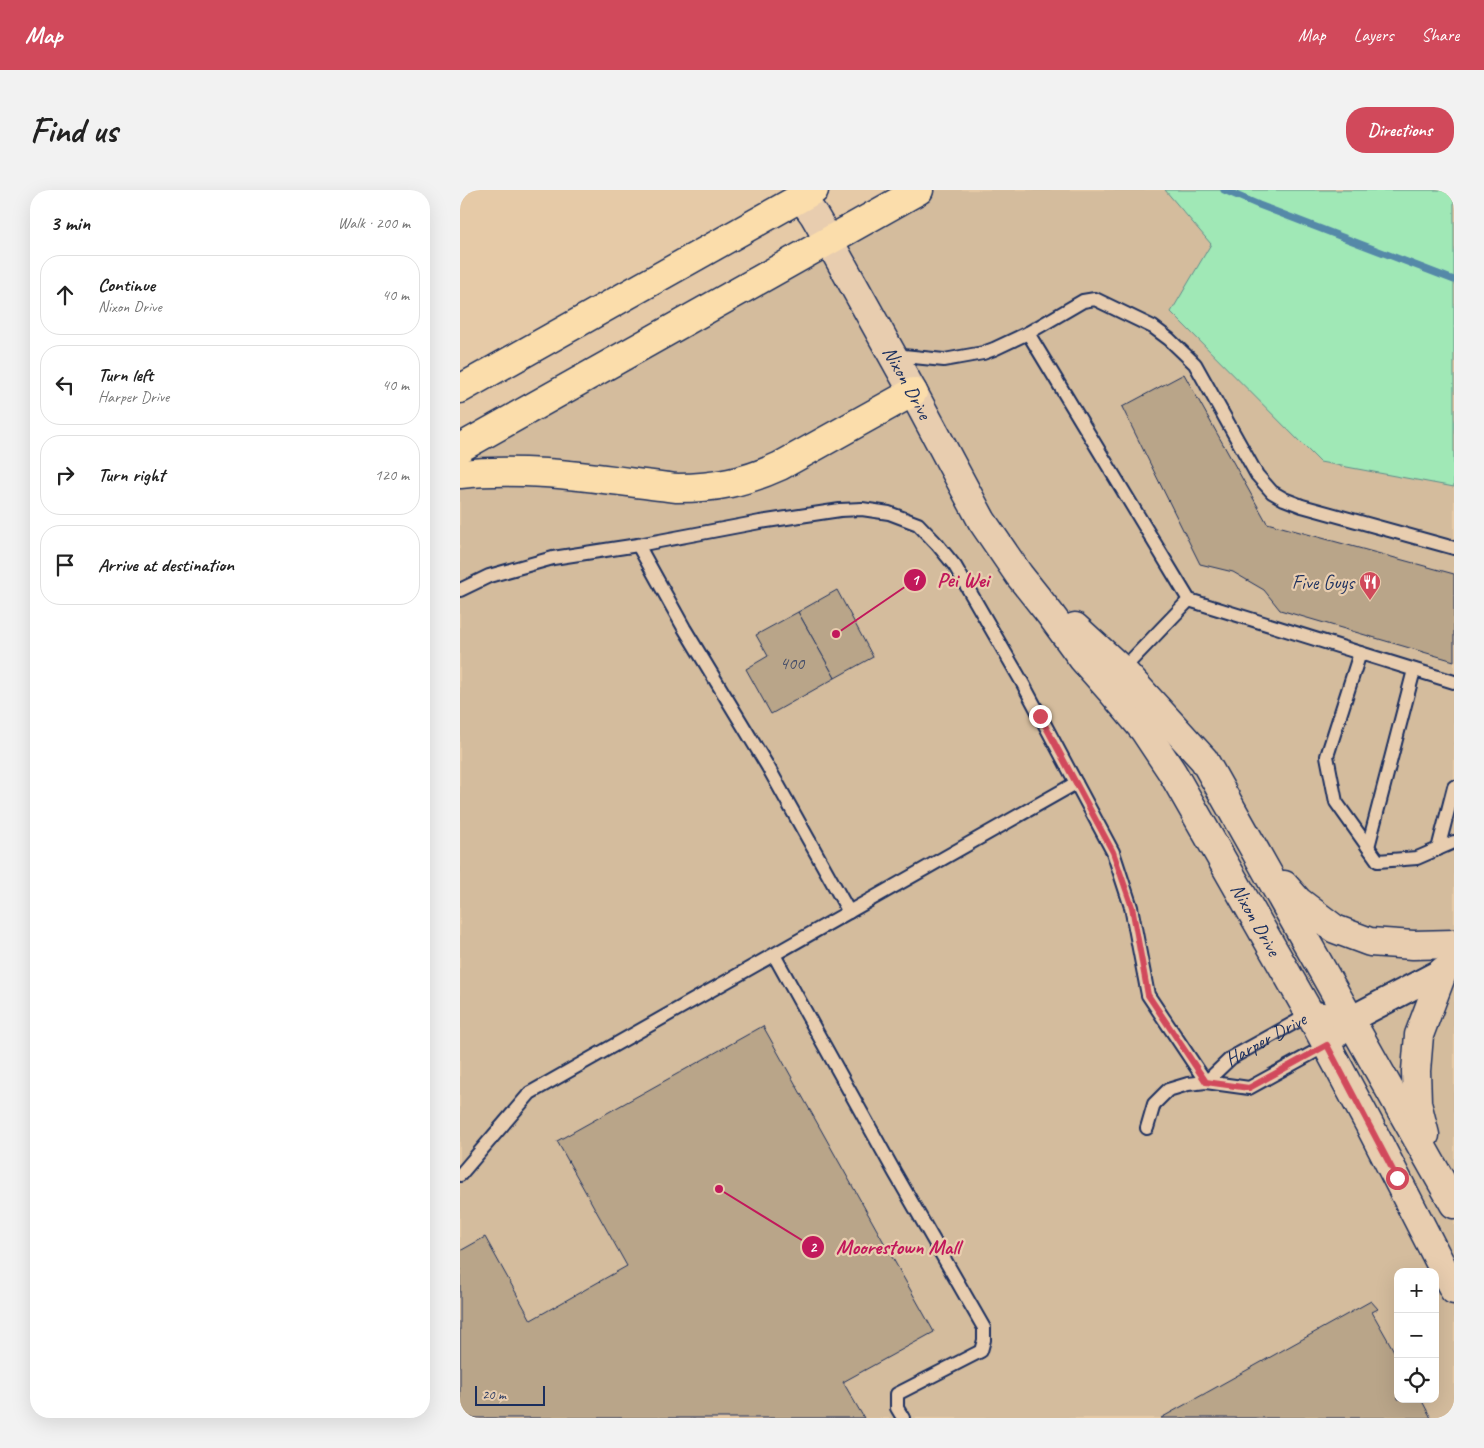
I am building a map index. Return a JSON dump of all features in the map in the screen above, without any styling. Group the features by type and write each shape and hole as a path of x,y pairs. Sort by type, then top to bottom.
{"highway":[{"path":"460,448 919,190"},
{"path":"460,389 803,192"},
{"path":"460,474 503,470 528,471 677,488 700,488 740,482 780,466 913,392"}],"street":[{"name":"Nixon Drive","path":"803,192 982,521 1018,575 1050,614 1082,659 1144,730 1168,765 1327,1045 1454,1290"},
{"name":"Nixon Drive","path":"1018,575 1122,670 1204,760 1454,1204"},
{"path":"1260,858 1298,901 1338,930 1370,942 1412,945 1454,944"},
{"name":"Harper Drive","path":"1327,1045 1351,1019 1449,968"},
{"path":"1433,1166 1417,1102 1416,1071 1419,1035 1449,968"},
{"name":"Harper Drive","path":"1310,1014 1351,1019"}],"lane":[{"path":"893,356 944,360 994,349 1028,333 1083,301 1095,298 1153,327 1169,339 1194,364 1257,475 1272,492 1302,506 1454,548"},
{"path":"1028,333 1189,600 1454,682"},
{"path":"460,590 490,576 553,558 840,510 862,509 889,513 918,524 938,544 955,566 1022,682 1113,852 1132,907 1148,995 1206,1082 1188,1084 1168,1090 1154,1104 1147,1128"},
{"path":"638,545 684,628 768,767 849,912"},
{"path":"1122,670 1189,600"},
{"path":"1360,653 1327,756 1336,802 1378,861 1417,858 1454,842"},
{"path":"1368,847 1414,670"},
{"path":"460,1175 530,1093 1076,783"},
{"path":"1438,849 1454,787"},
{"path":"774,955 984,1328 984,1340 981,1351 897,1394 897,1408 903,1418"},
{"name":"Harper Drive","path":"1206,1082 1230,1058 1310,1014"},
{"name":"Harper Drive","path":"1206,1082 1249,1088 1327,1045"}],"shaded area":[{"path":"919,190 1454,190 1454,1418 460,1418 460,448"}],"green space":[{"path":"1165,190 1454,190 1454,487 1320,462 1171,312 1211,244"}],"building":[{"path":"1184,374 1267,523 1454,574 1454,661 1280,610 1264,590 1233,572 1200,564 1122,407"},
{"path":"837,590 873,657 835,678 798,612"},
{"path":"798,612 835,678 771,714 746,669 768,656 756,635"},
{"path":"763,1026 934,1332 843,1382 864,1418 460,1418 460,1251 485,1237 531,1320 627,1266 557,1141"},
{"path":"1371,1301 1378,1309 1372,1312 1394,1351 1394,1403 1423,1403 1431,1418 1161,1418"}],"waterway":[{"path":"1224,190 1454,280"}],"place":[{"name":"Five Guys","path":"1370,601"},
{"name":"Pei Wei","path":"836,634"},
{"name":"Moorestown Mall","path":"719,1189"}],"route":[{"path":"1040,716 1113,852 1132,907 1148,995 1206,1082 1249,1088 1327,1045 1397,1178"}]}
